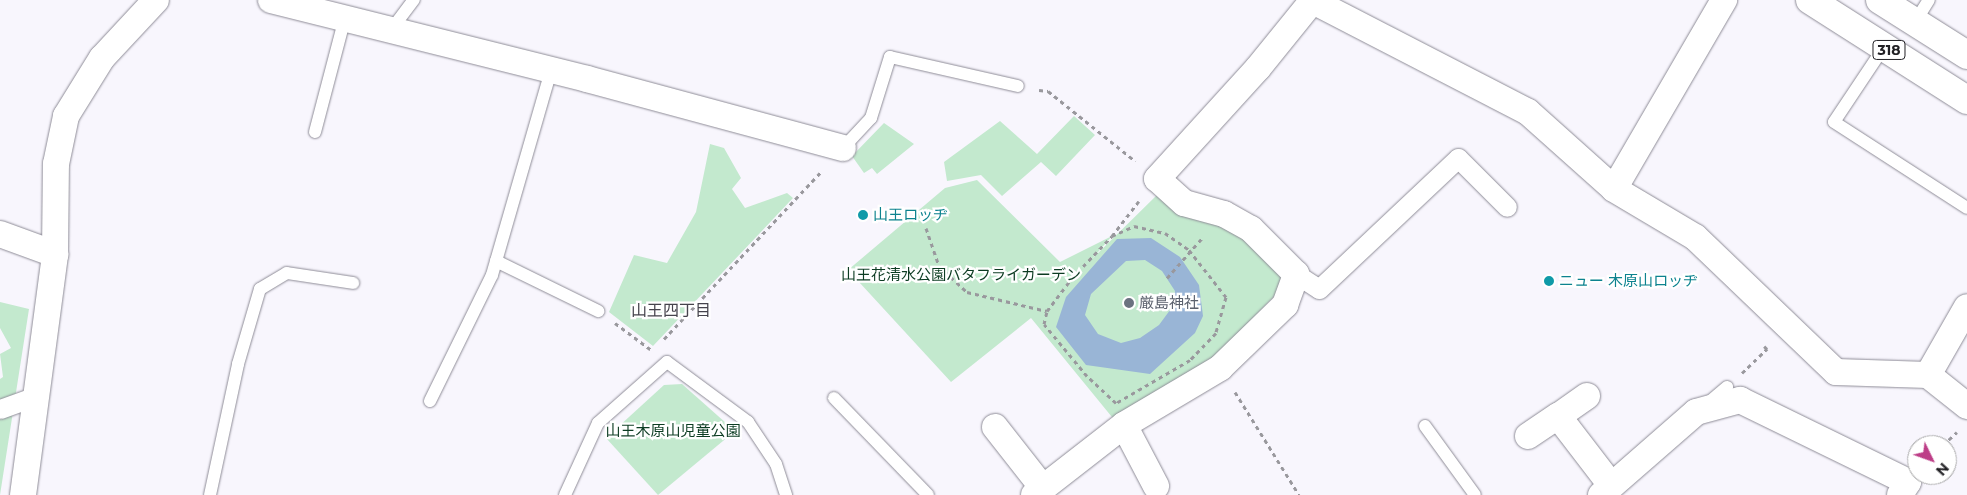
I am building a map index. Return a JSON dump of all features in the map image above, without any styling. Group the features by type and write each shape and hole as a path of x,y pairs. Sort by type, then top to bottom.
{"main road":[{"name":"318","path":"1810,0 1967,100"},
{"name":"318","path":"1880,0 1922,11 1967,55"}],"street":[{"path":"23,495 55,254 56,164 66,116 102,58 156,0"},
{"path":"1507,207 1458,158 1319,289 1296,274 1251,230 1224,214 1184,203 1151,174 1258,68 1312,0 1528,112 1614,189 1695,237 1836,372 1928,375 1967,406"},
{"path":"1614,189 1724,0"},
{"path":"285,2 551,70 843,148"},
{"path":"0,234 55,254"},
{"path":"995,427 1038,491 1124,426 1220,368 1285,305 1296,274"},
{"path":"1928,375 1967,308"},
{"path":"0,409 35,396"},
{"path":"1528,436 1587,396"},
{"path":"1558,416 1606,490 1696,412 1740,400 1907,483"},
{"path":"1124,426 1156,486"}],"lane":[{"path":"390,30 414,0"},
{"path":"315,132 345,18"},
{"path":"1884,47 1834,122 1967,208"},
{"path":"843,148 871,118 890,57 1018,86"},
{"path":"430,401 492,275 551,70"},
{"path":"496,261 598,310"},
{"path":"210,495 238,364 260,289 287,273 353,283"},
{"path":"565,495 598,423 667,362 748,422 776,464 786,495"},
{"path":"1696,412 1727,387"},
{"path":"834,398 928,495"},
{"path":"1425,426 1475,495"}],"path":[{"path":"1018,86 1048,91 1151,174 1112,236 1047,311 1044,324 1087,376 1116,403 1190,360 1216,333 1226,297 1189,250 1165,233 1134,226 1112,236"},
{"path":"660,343 843,148"},
{"path":"926,228 939,266 967,292 1047,311"},
{"path":"1167,278 1189,250"},
{"path":"598,310 653,351"},
{"path":"1727,387 1767,349 1761,342"},
{"path":"1220,368 1300,495"}],"green space":[{"path":"1074,116 1095,135 1056,176 1041,162 1002,196 981,175 947,181 944,162 1000,121 1037,154"},
{"path":"884,123 914,144 877,174 872,168 864,173 852,156"},
{"path":"710,144 724,148 741,178 732,189 745,208 787,193 793,198 653,346 609,312 634,255 667,263 696,212"},
{"name":"山王花清水公園バタフライガーデン","path":"977,180 1060,262 1112,236 1092,259 1158,194 1239,230 1296,274 1213,359 1116,422 1031,318 951,382 848,270 945,188"},
{"path":"0,302 29,309 0,495 0,379 3,377 0,354 11,348 0,328"},
{"name":"山王木原山児童公園","path":"682,384 735,431 658,495 606,438 664,385"}],"water":[{"path":"1151,238 1180,257 1199,285 1203,316 1195,333 1150,374 1086,365 1056,327 1066,297 1117,239","holes":["1145,260 1162,271 1175,291 1173,306 1159,325 1140,338 1121,343 1098,334 1085,315 1091,294 1126,261"]}],"place":[{"name":"山王ロッヂ","path":"863,215"},
{"name":"ニュー 木原山ロッヂ","path":"1549,281"},
{"name":"厳島神社","path":"1129,303"}],"district":[{"name":"山王四丁目","path":"671,311"}]}
